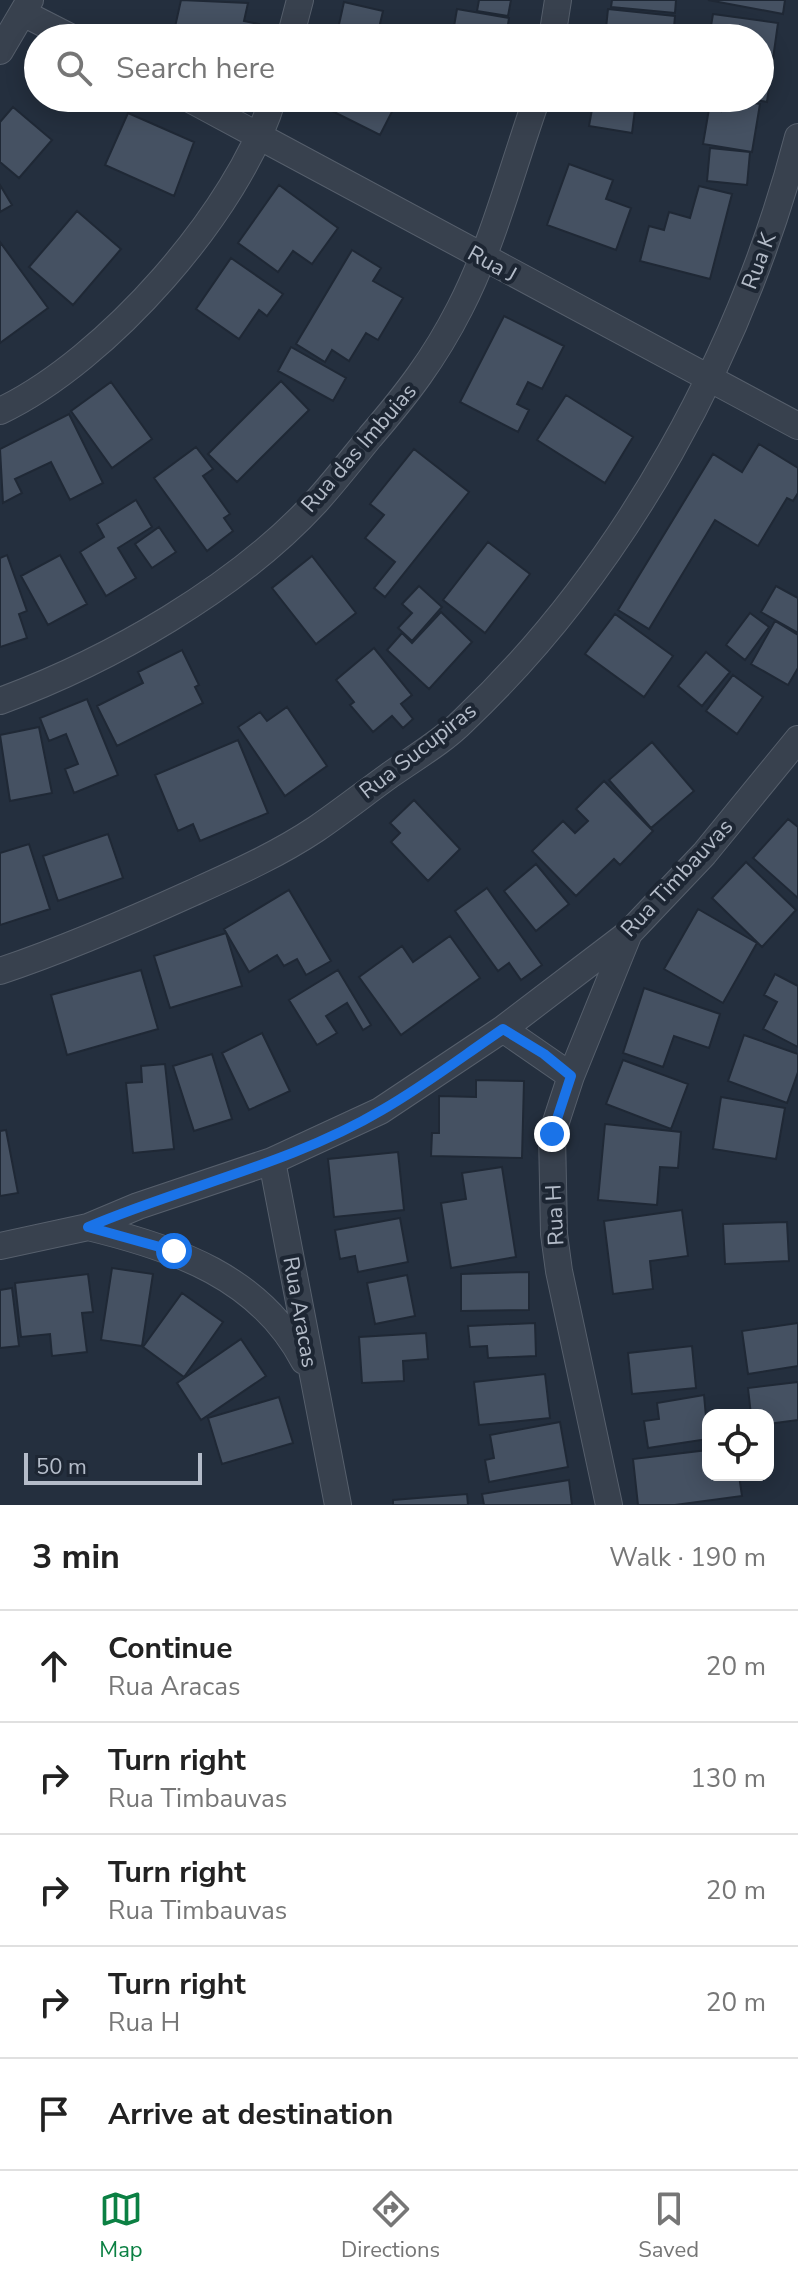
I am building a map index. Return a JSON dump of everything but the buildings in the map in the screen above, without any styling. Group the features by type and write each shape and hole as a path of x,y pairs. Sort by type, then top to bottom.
{"street":[{"path":"294,24 300,0"},
{"path":"554,24 558,0"},
{"path":"0,51 27,6 52,24"},
{"name":"Rua J","path":"215,112 706,380 798,426"},
{"path":"0,411 79,358 161,284 222,203 262,136 269,112"},
{"name":"Rua das Imbuias","path":"0,701 37,688 115,648 198,598 247,563 314,504 426,371 483,259 532,112"},
{"name":"Rua K","path":"706,380 757,272 798,137"},
{"name":"Rua Sucupiras","path":"0,971 83,943 241,871 314,830 461,724 539,644 588,583 651,485 706,380"},
{"name":"Rua Timbauvas","path":"0,1246 88,1227 138,1206 272,1161 380,1111 503,1029 629,933 704,854 798,739"},
{"name":"Rua H","path":"609,1505 554,1234 552,1134 571,1076 629,933"},
{"path":"503,1029 544,1054 571,1076"},
{"name":"Rua Aracas","path":"272,1161 313,1378"},
{"name":"Rua Aracas","path":"88,1227 174,1251 215,1269 266,1306 296,1346 313,1378"},
{"path":"313,1378 338,1505"}],"route":[{"path":"174,1251 88,1227 138,1206 272,1161 380,1111 503,1029 544,1054 571,1076 552,1134"}]}
